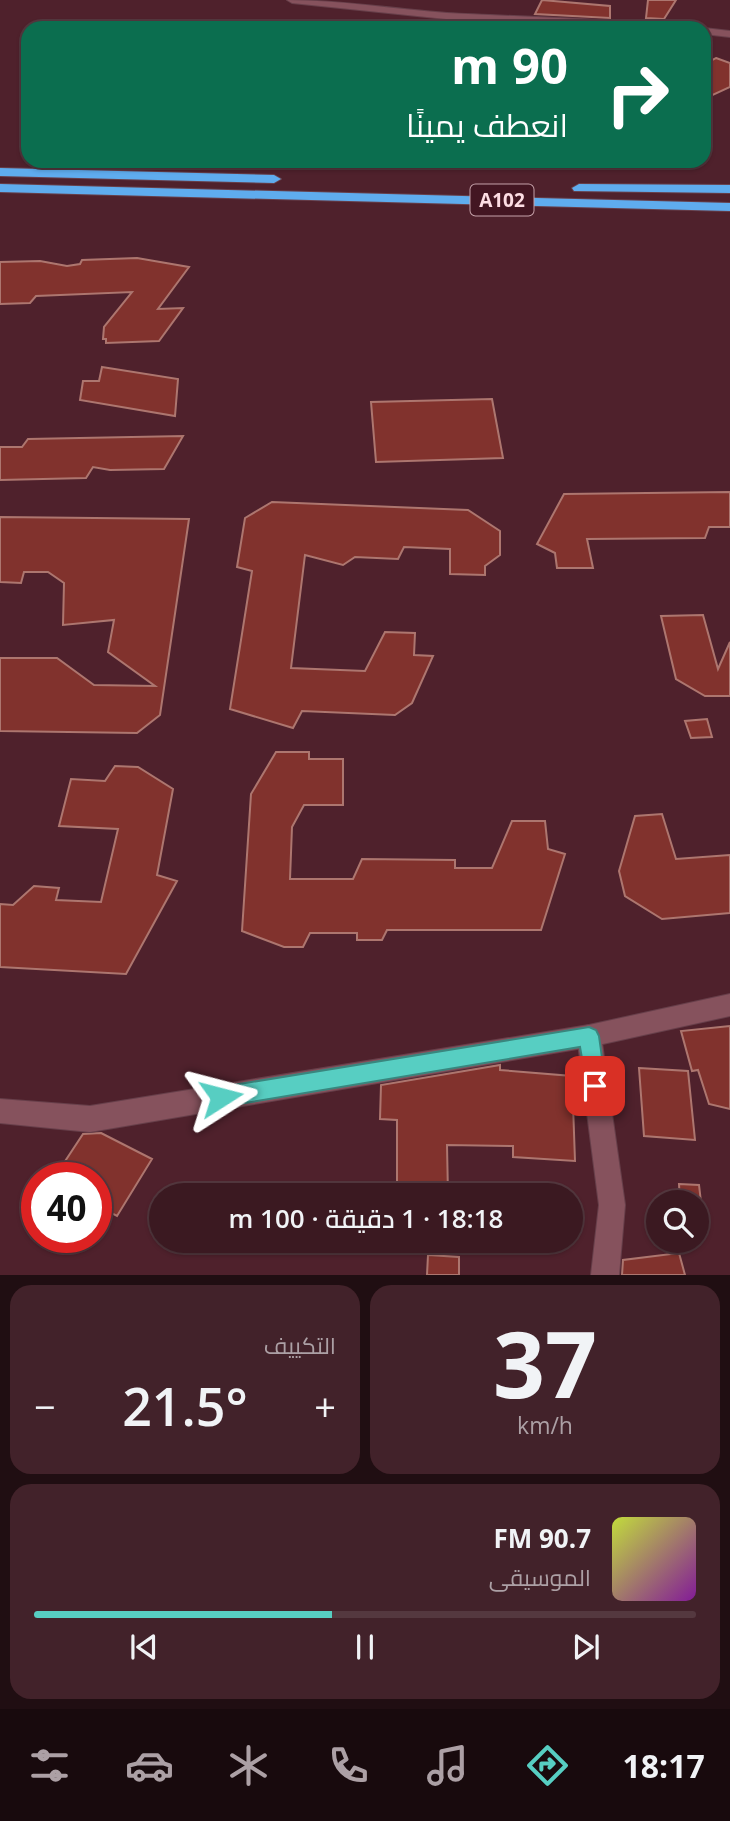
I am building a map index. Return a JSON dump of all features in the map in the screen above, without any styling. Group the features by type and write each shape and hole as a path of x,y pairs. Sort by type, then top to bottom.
{"highway":[{"name":"A102","path":"0,172 730,207"},
{"path":"334,181 361,182"},
{"name":"A102","path":"430,183 730,189"},
{"name":"A102","path":"0,188 282,184"}],"street":[{"path":"292,0 446,16 569,21"},
{"path":"711,32 730,34"},
{"path":"0,1111 90,1119 589,1036 730,1005"},
{"path":"589,1036 612,1205 604,1275"}],"building":[{"path":"542,0 610,6 610,18 535,14"},
{"path":"648,0 676,0 664,19 646,18"},
{"path":"716,58 730,63 730,87 711,96 711,60"},
{"path":"137,258 189,267 158,309 183,308 159,341 106,343 106,339 103,339 104,327 132,292 36,296 30,303 0,304 0,262 40,261 67,266 80,264 82,260"},
{"path":"102,367 178,379 175,416 80,400 83,381 99,381"},
{"path":"492,399 503,458 376,462 371,402"},
{"path":"183,436 164,469 110,470 93,467 86,478 0,480 0,447 22,447 28,439"},
{"path":"730,492 730,527 709,527 705,538 587,539 593,568 557,568 555,553 537,544 564,494"},
{"path":"272,502 468,510 500,531 500,555 485,566 485,575 450,574 450,549 404,547 398,559 355,557 343,565 305,555 291,668 365,671 385,632 415,633 414,655 433,656 412,703 395,715 302,711 293,728 230,709 252,571 237,567 245,518"},
{"path":"0,517 189,519 160,715 137,733 0,731 0,658 57,658 94,685 155,686 108,652 114,620 63,625 64,583 48,572 24,572 21,583 0,582"},
{"path":"703,615 718,669 730,642 730,696 705,696 676,679 661,616"},
{"path":"707,719 712,737 691,738 685,721"},
{"path":"276,752 309,752 309,759 343,759 343,805 304,805 292,827 290,879 353,879 362,859 455,860 455,868 492,868 512,821 545,821 548,849 565,854 541,930 387,930 382,940 357,940 357,933 310,933 303,947 284,947 242,931 251,794"},
{"path":"115,766 138,767 173,789 157,875 177,881 126,974 0,967 0,904 13,905 34,886 59,888 56,900 101,902 118,829 59,826 71,779 105,781"},
{"path":"662,814 676,859 730,855 730,913 662,919 625,896 619,871 635,816"},
{"path":"730,1026 730,1109 709,1104 698,1070 692,1071 681,1031"},
{"path":"500,1065 500,1070 572,1076 575,1161 513,1157 513,1146 447,1145 448,1183 397,1183 397,1120 380,1119 381,1085"},
{"path":"639,1068 688,1071 695,1140 644,1136"},
{"path":"101,1133 152,1159 117,1216 112,1213 112,1162 65,1162 83,1134"},
{"path":"679,1184 699,1185 700,1190 679,1190"},
{"path":"679,1253 685,1275 622,1275 623,1260"},
{"path":"428,1255 459,1257 459,1275 427,1275"}],"route":[{"path":"221,1097 589,1036 595,1086"}]}
